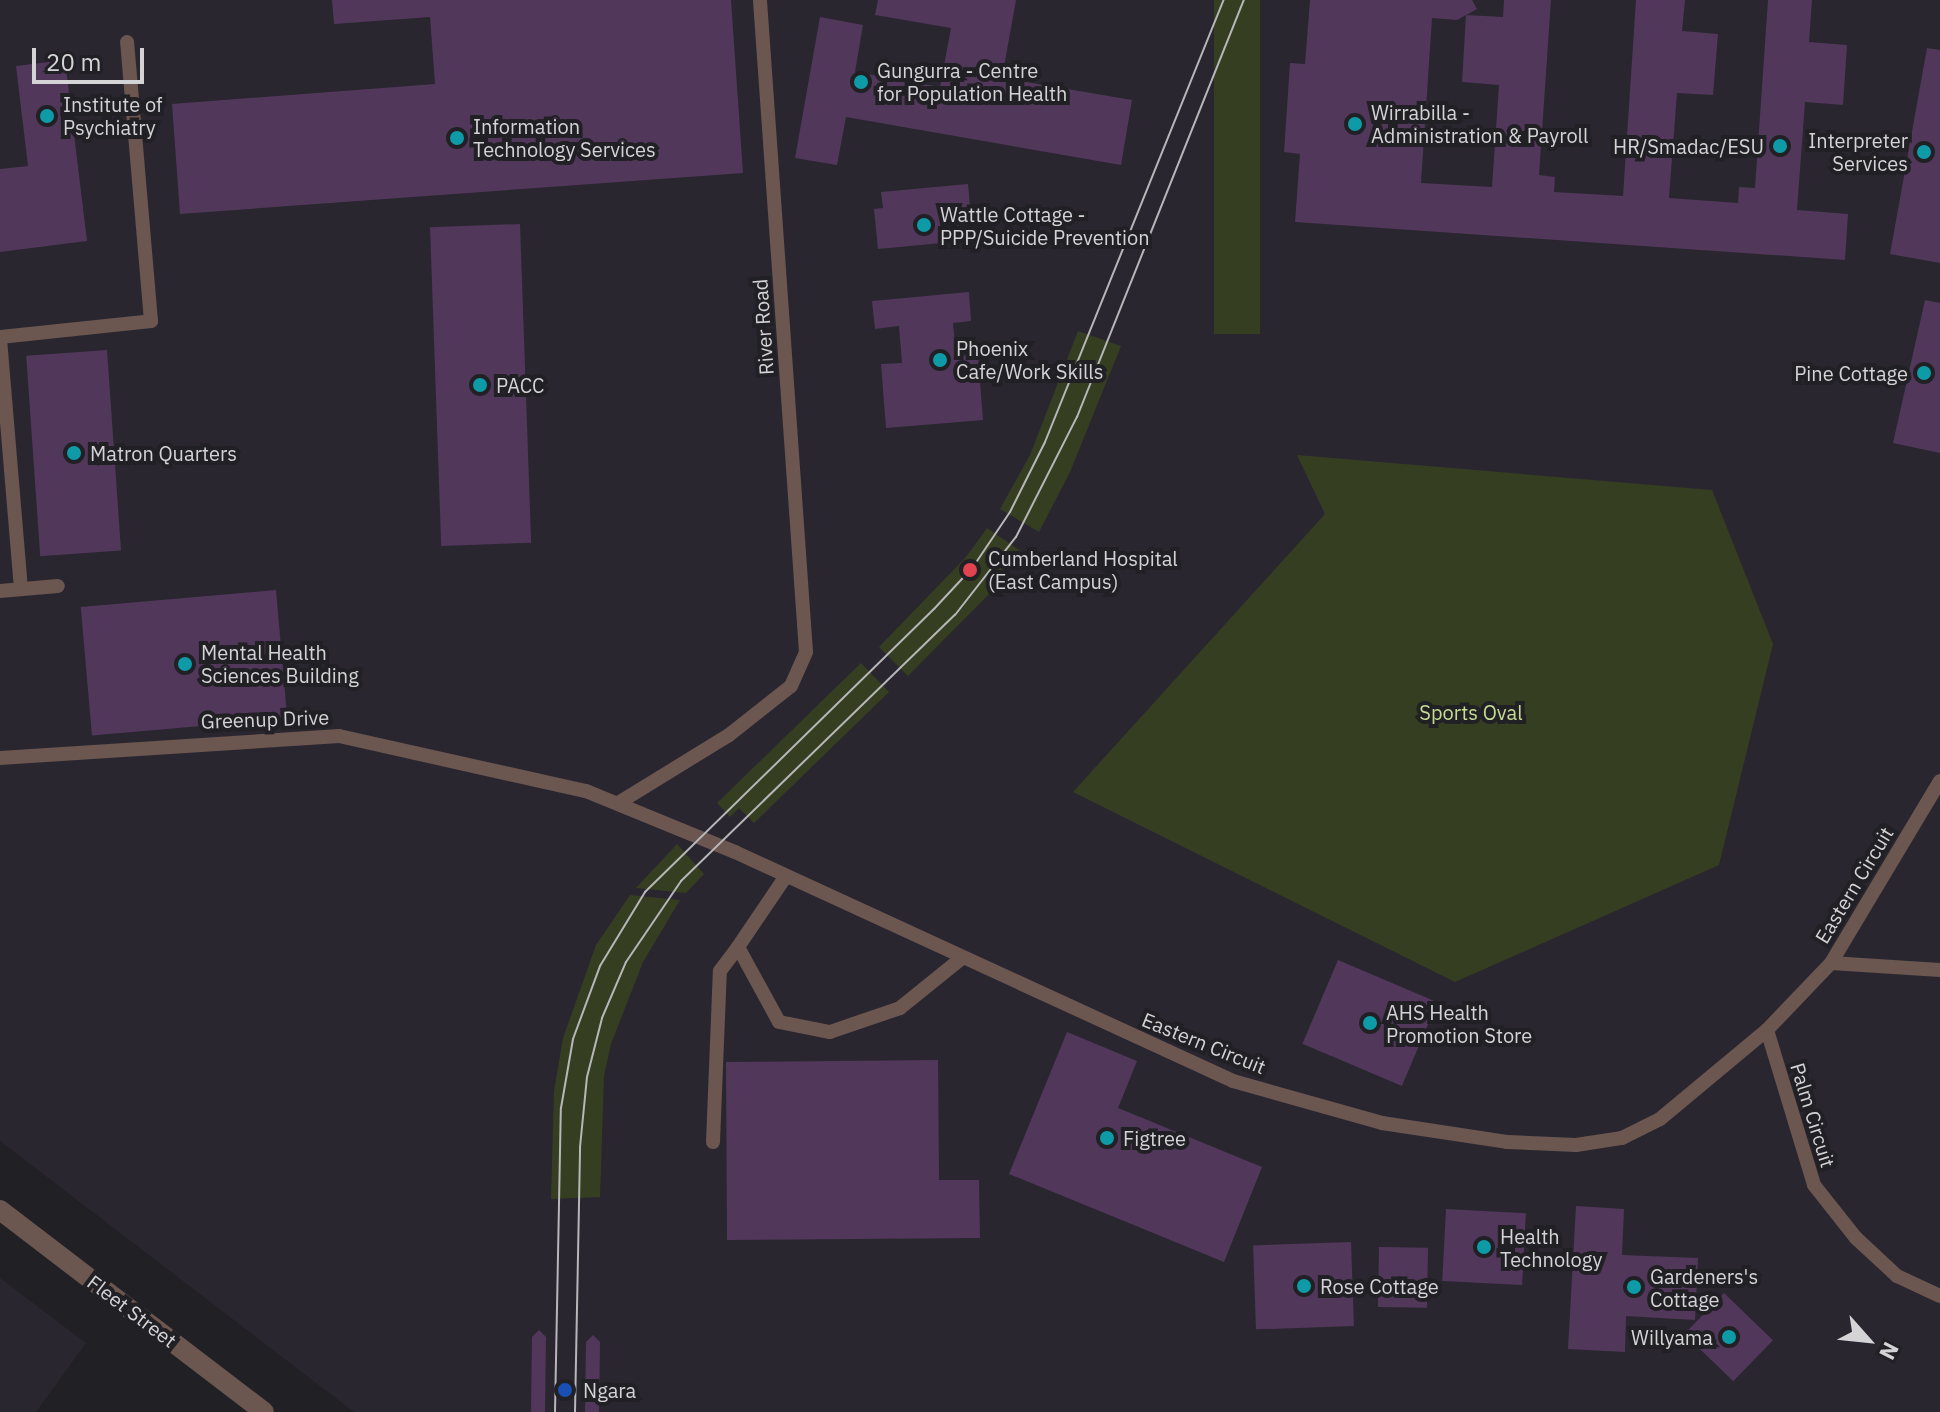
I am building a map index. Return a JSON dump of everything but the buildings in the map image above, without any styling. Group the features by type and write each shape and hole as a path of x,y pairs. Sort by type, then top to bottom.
{"street":[{"name":"Fleet Street","path":"0,1210 264,1412"}],"lane":[{"name":"River Road","path":"620,802 729,735 791,686 806,652 760,0"},
{"path":"21,589 0,337 151,321 127,42"},
{"path":"0,591 58,586"},
{"name":"Greenup Drive","path":"0,758 209,741 339,736 620,802"},
{"name":"Eastern Circuit","path":"620,802 1233,1081 1382,1123 1507,1142 1576,1145 1622,1138 1660,1119 1767,1030 1831,963 1940,781"},
{"path":"713,1142 720,971 786,876"},
{"path":"738,947 779,1022 830,1032 900,1008 962,958"},
{"path":"1831,963 1940,970"},
{"name":"Palm Circuit","path":"1767,1030 1814,1185 1856,1238 1897,1276 1940,1296"}],"shaded area":[{"name":"Cumberland Hospital (East Campus)","path":"0,0 1940,0 1940,1412 354,1412 0,1141"},
{"path":"0,1278 86,1343 36,1412 0,1412"}],"green space":[{"path":"1214,0 1260,0 1260,334 1214,334"},
{"path":"1078,331 1121,346 1070,472 1039,532 1000,509 1030,455"},
{"name":"Sports Oval","path":"1297,455 1712,490 1773,644 1719,865 1455,982 1073,792 1325,514"},
{"path":"987,528 1022,552 997,586 908,676 879,647 966,557"},
{"path":"861,663 889,692 754,823 739,808 730,817 717,803"},
{"path":"677,844 704,874 686,893 636,888"},
{"path":"630,895 680,900 643,962 611,1044 604,1076 600,1197 551,1199 554,1091 563,1038 596,945"}],"tram line":[{"path":"555,1412 561,1108 573,1039 600,966 645,892 934,609 973,567 1010,512 1045,442 1224,0"},
{"path":"575,1412 580,1147 587,1077 602,1018 626,962 681,881 955,615 1016,537 1077,417 1244,0"}],"place":[{"name":"Gungurra - Centre for Population Health","path":"861,82"},
{"name":"Institute of Psychiatry","path":"47,116"},
{"name":"Wirrabilla - Administration & Payroll","path":"1355,124"},
{"name":"Information Technology Services","path":"457,138"},
{"name":"HR/Smadac/ESU","path":"1780,146"},
{"name":"Interpreter Services","path":"1924,152"},
{"name":"Wattle Cottage - PPP/Suicide Prevention","path":"924,225"},
{"name":"Phoenix Cafe/Work Skills","path":"940,360"},
{"name":"Pine Cottage","path":"1924,373"},
{"name":"PACC","path":"480,385"},
{"name":"Matron Quarters","path":"74,453"},
{"name":"Cumberland Hospital (East Campus)","path":"970,570"},
{"name":"Mental Health Sciences Building","path":"185,664"},
{"name":"AHS Health Promotion Store","path":"1370,1023"},
{"name":"Figtree","path":"1107,1138"},
{"name":"Health Technology","path":"1484,1247"},
{"name":"Rose Cottage","path":"1304,1286"},
{"name":"Gardeners's Cottage","path":"1634,1287"},
{"name":"Willyama","path":"1729,1337"},
{"name":"Ngara","path":"565,1390"}]}
